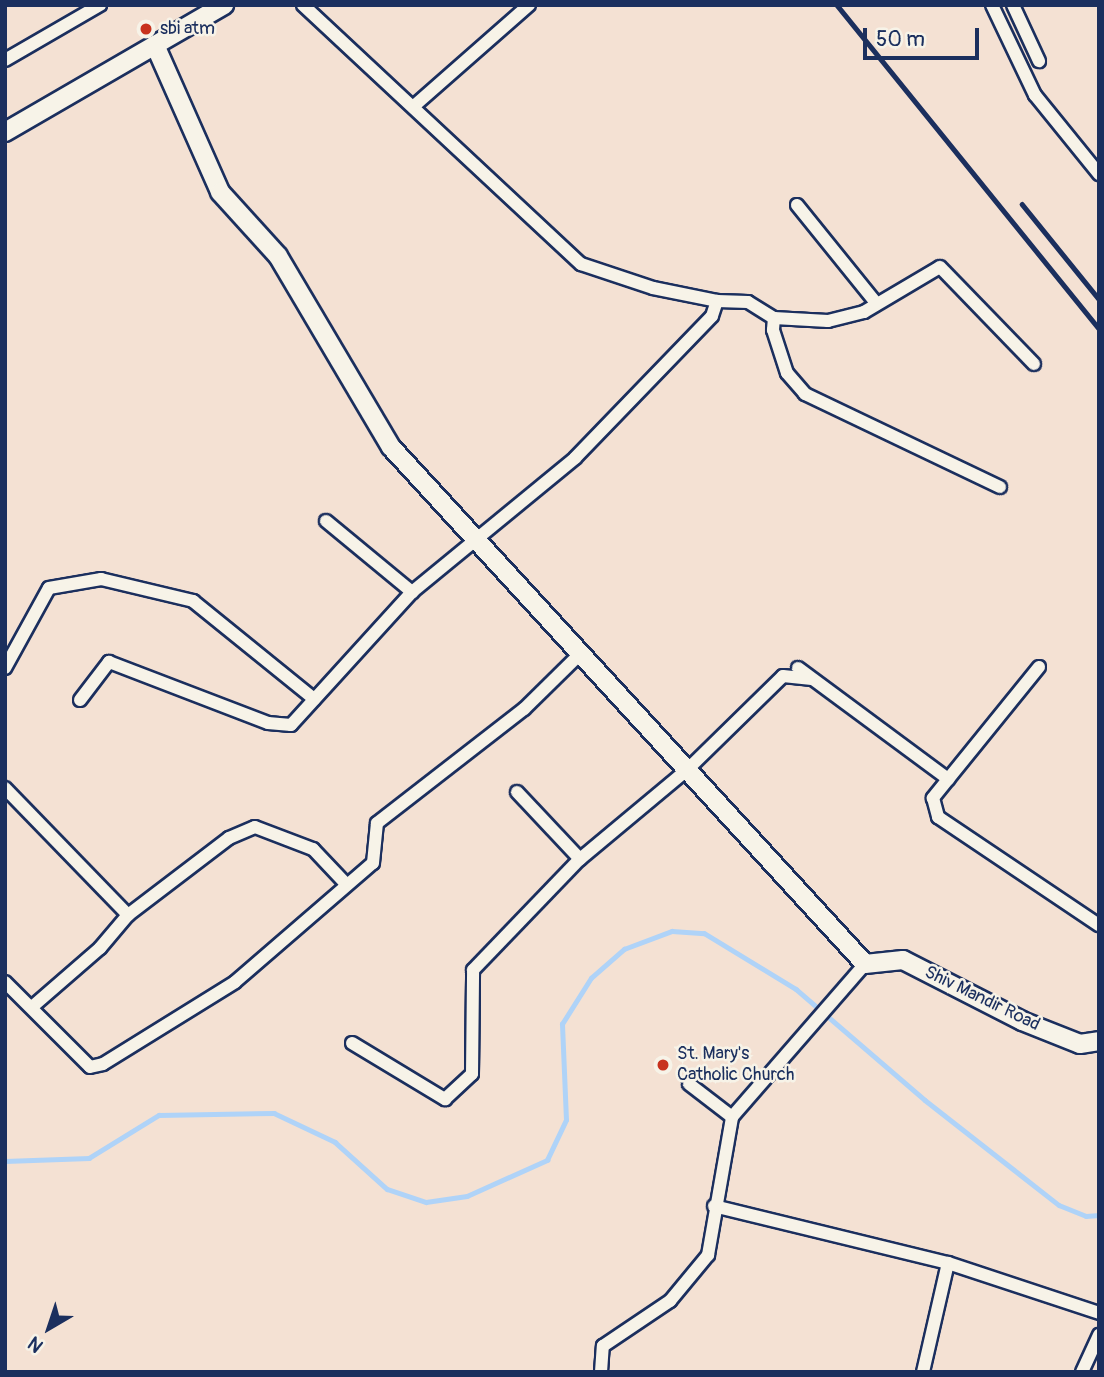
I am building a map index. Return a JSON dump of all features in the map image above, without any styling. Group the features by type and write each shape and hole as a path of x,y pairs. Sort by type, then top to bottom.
{"street":[{"path":"5,60 100,5"},
{"path":"5,132 224,5"},
{"path":"303,5 580,264 653,288 717,301 748,302 774,318 828,321 864,312 940,267 1034,364"},
{"path":"414,106 529,5"},
{"path":"992,5 1035,95 1099,174"},
{"path":"1013,5 1039,61"},
{"path":"155,45 220,192 278,256 391,447 865,964 783,1062 732,1117 714,1206 708,1255 670,1301 603,1346 601,1372"},
{"path":"797,205 876,303"},
{"path":"80,700 109,662 268,723 291,725 412,592 474,537 575,458 712,316 717,301"},
{"path":"774,318 773,330 788,373 806,394 1000,487"},
{"path":"326,521 412,592"},
{"path":"5,668 48,588 101,579 193,600 314,699"},
{"path":"5,982 90,1067 103,1064 235,982 345,883 373,863 377,822 524,709 580,654"},
{"path":"1039,667 933,798 938,817 1099,925"},
{"path":"798,668 948,779"},
{"path":"352,1043 445,1099 472,1074 473,970 580,859 687,770 783,676 812,679"},
{"path":"5,788 128,915"},
{"path":"517,792 580,859"},
{"path":"32,1007 100,948 128,915 229,838 255,827 313,849 345,883"},
{"name":"Shiv Mandir Road","path":"865,964 903,960 1022,1021 1080,1044 1099,1041"},
{"path":"689,1084 732,1117"},
{"path":"714,1206 948,1263 1099,1313"},
{"path":"923,1372 948,1263"},
{"path":"1082,1372 1099,1335"}],"waterway":[{"path":"5,1161 89,1158 159,1115 274,1113 335,1142 387,1189 426,1202 467,1196 547,1160 566,1120 562,1024 591,978 624,949 672,931 704,933 796,989 925,1100 1059,1205 1086,1216 1099,1215"}],"railway":[{"path":"837,5 1099,329"},
{"path":"1022,204 1099,299"}],"place":[{"name":"sbi atm","path":"146,29"},
{"name":"St. Mary's Catholic Church","path":"663,1065"}]}
